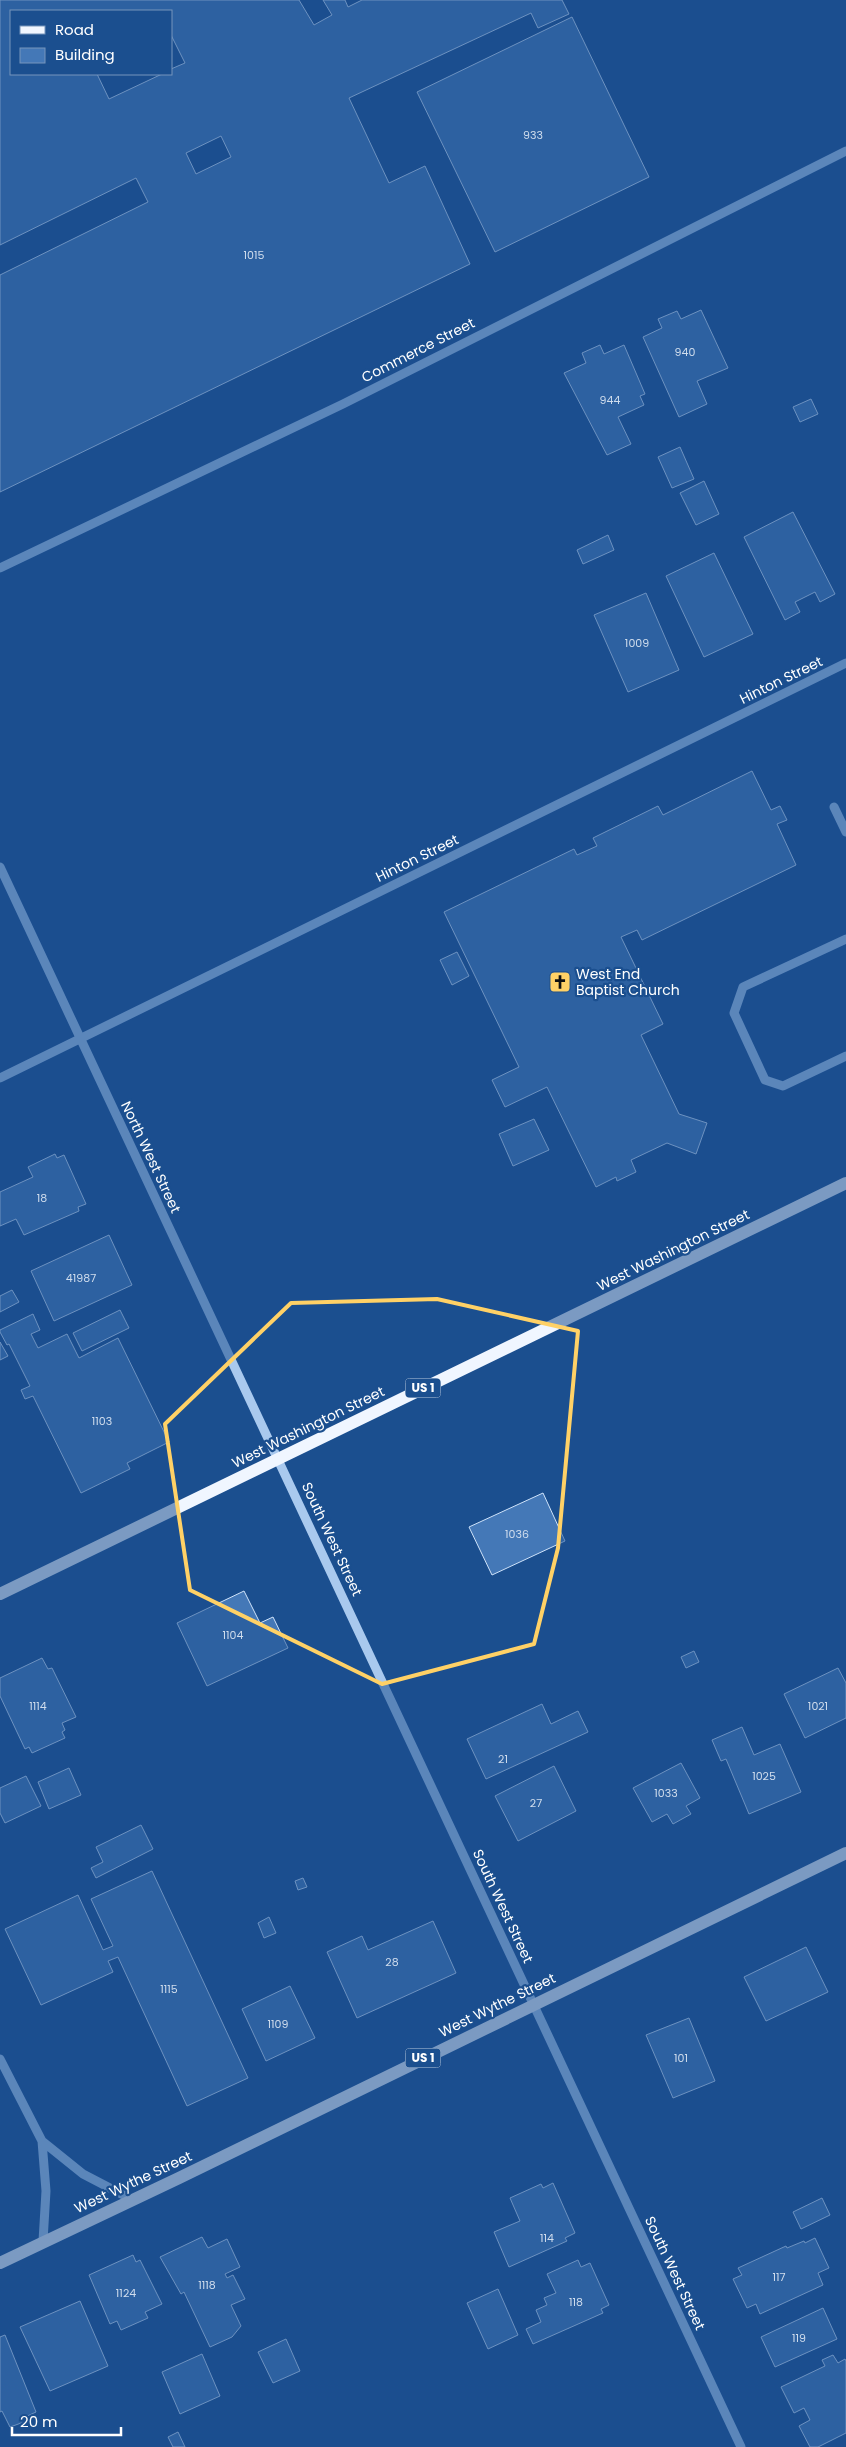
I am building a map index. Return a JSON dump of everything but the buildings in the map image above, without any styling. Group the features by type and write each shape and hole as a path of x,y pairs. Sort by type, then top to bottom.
{"main road":[{"name":"West Washington Street","path":"0,1594 846,1183"},
{"name":"West Wythe Street","path":"0,2263 131,2199 179,2178 846,1853"}],"street":[{"name":"Commerce Street","path":"0,568 343,404 846,151"},
{"name":"Hinton Street","path":"0,1078 846,663"},
{"path":"834,807 846,832"},
{"name":"North West Street","path":"0,867 279,1458"},
{"path":"846,940 743,987 734,1013 765,1080 784,1086 846,1056"},
{"name":"South West Street","path":"279,1458 741,2447"},
{"path":"0,2059 42,2141 46,2191 43,2241"},
{"path":"42,2141 83,2174 131,2199"}],"highlighted area":[{"path":"437,1299 578,1331 558,1548 534,1644 382,1684 190,1590 165,1424 291,1303"}],"place":[{"name":"West End Baptist Church","path":"560,982"}]}
